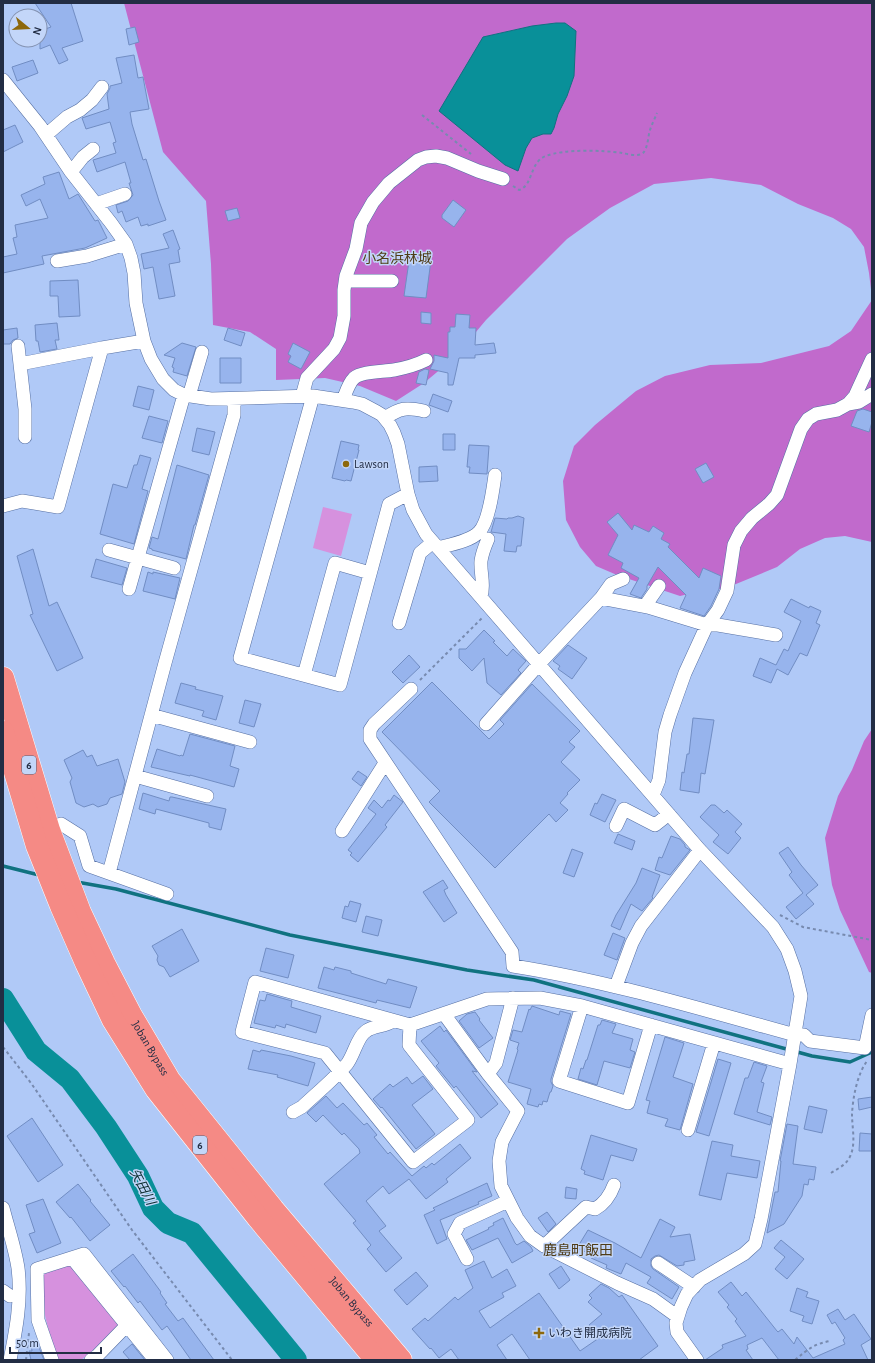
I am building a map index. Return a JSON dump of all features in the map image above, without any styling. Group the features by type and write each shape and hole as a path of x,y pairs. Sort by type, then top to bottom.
{"highway":[{"name":"Joban Bypass","path":"3,678 48,843 86,963 114,1020 156,1089 258,1218 376,1360"},
{"name":"Joban Bypass","path":"3,732 48,843"},
{"name":"Joban Bypass","path":"70,909 170,1081 273,1209 401,1360"}],"street":[{"path":"3,80 46,135 71,172 126,244 134,273 136,303 144,341 151,359 163,379 174,390 187,395 211,399 307,396 343,400 372,408 385,418 390,425 398,444 408,494 413,510 426,534 700,850 773,927 787,949 795,971 801,996 771,1173 755,1244 744,1254 700,1280 687,1294 678,1316 676,1332 697,1360"},
{"path":"46,135 66,117 80,110 92,100 102,87"},
{"path":"71,172 83,157 93,149"},
{"path":"408,494 389,504 340,685 240,658 307,396 307,378 334,349 340,338 344,316 346,281 359,237 361,223 373,202 389,183 418,160 426,157 436,156 447,158 478,171 503,179"},
{"path":"96,204 125,194"},
{"path":"57,261 87,256 126,244"},
{"path":"346,281 392,282"},
{"path":"20,364 144,341"},
{"path":"18,346 25,409 25,437"},
{"path":"3,506 22,501 58,507 102,348"},
{"path":"129,589 187,395 202,352"},
{"path":"848,404 855,396 872,359"},
{"path":"343,400 355,377 362,374 394,370 426,360"},
{"path":"652,795 659,780 665,732 670,715 685,673 707,625 718,610 727,591 734,545 741,530 777,495 801,429 808,419 816,414 837,410 848,404 859,402 872,394"},
{"path":"109,873 234,415 234,398"},
{"path":"385,418 401,409 409,408 424,411"},
{"path":"399,623 420,553 436,545 469,539 480,532 487,517 492,496 494,475"},
{"path":"481,596 483,591 481,560 488,539"},
{"path":"110,550 174,568"},
{"path":"304,676 335,563 370,573"},
{"path":"486,724 539,664 601,598 611,584 623,579"},
{"path":"645,606 659,586"},
{"path":"601,598 645,606 707,625 718,625 776,635"},
{"path":"411,689 374,724 370,730 370,739 512,952 513,966 552,972 616,986 795,1035 804,1035 810,1041 870,1054 872,1014"},
{"path":"151,715 250,742"},
{"path":"342,831 385,763"},
{"path":"135,776 207,796"},
{"path":"616,826 624,809 655,825 669,814"},
{"path":"48,843 61,824 80,836 89,866 167,894"},
{"path":"616,986 632,943 641,926 700,850"},
{"path":"410,1025 409,1045 468,1120 413,1162 325,1053 242,1032 255,982 410,1025 487,999 540,998 582,1006 790,1064"},
{"path":"488,1074 496,1063 513,998"},
{"path":"582,1006 559,1081 628,1103 651,1025"},
{"path":"444,1014 488,1074 518,1111 502,1142 499,1161 501,1186 517,1218 530,1236 544,1246 617,1283 653,1299 678,1316"},
{"path":"293,1112 302,1107 340,1071 350,1058 363,1032 393,1021"},
{"path":"688,1130 714,1043"},
{"path":"544,1246 586,1207 595,1209 602,1205 611,1193 614,1185"},
{"path":"467,1259 454,1234 460,1223 508,1201"},
{"path":"3,1208 6,1230 18,1268 19,1284 19,1307 10,1360"},
{"path":"52,1360 38,1320 37,1269 84,1254 131,1322 155,1360"},
{"path":"658,1262 694,1287"},
{"path":"91,1360 97,1356 131,1322"},
{"path":"131,1322 167,1360"}],"path":[{"path":"503,179 520,190 524,188 527,185 535,164 542,157 548,155 565,152 616,152 638,155 643,153 657,113"},
{"path":"422,115 472,154"},
{"path":"411,689 492,609"},
{"path":"760,913 770,911 779,914 803,928 872,940"},
{"path":"3,1047 31,1083 132,1230 232,1360"},
{"path":"831,1173 845,1164 849,1158 854,1133 852,1114 857,1083 870,1054"},
{"path":"795,1360 808,1348 830,1340"}],"shaded area":[{"path":"124,3 872,3 872,298 864,247 851,229 833,218 798,204 761,185 711,178 654,184 610,208 567,239 486,320 455,357 424,383 396,401 360,386 325,378 276,380 276,349 250,332 213,325 211,264 206,201 163,152"},
{"path":"565,23 576,31 574,76 551,134 543,134 532,138 526,148 518,171 505,165 439,111 483,37 532,26"},
{"path":"872,300 872,542 845,536 825,538 800,549 777,567 736,584 720,589 701,591 680,596 617,575 596,566 580,547 566,520 563,481 574,446 595,425 636,391 665,376 710,365 761,363 829,346 851,331"},
{"path":"323,507 352,514 341,556 313,548"},
{"path":"872,729 872,973 869,972 840,910 832,885 825,838 838,796 852,770 864,741"},
{"path":"79,1261 126,1318 81,1360 58,1360 45,1317 42,1283 44,1274"}],"building":[{"path":"35,3 71,3 83,41 62,48 68,60 59,64 50,45 48,46 48,28 51,27 48,22 48,8 38,8"},
{"path":"135,27 139,42 129,45 126,29"},
{"path":"134,55 138,78 143,77 149,109 130,112 132,124 143,160 146,159 166,220 148,226 148,224 141,226 138,217 126,222 122,211 118,213 116,205 128,201 133,195 125,162 97,172 93,160 116,153 113,143 116,142 110,122 86,129 82,118 109,109 107,94 110,86 122,83 116,58"},
{"path":"33,60 38,73 17,81 12,67"},
{"path":"15,125 23,142 3,152 3,130"},
{"path":"59,172 69,199 78,194 95,221 98,220 107,238 85,248 42,256 44,264 3,273 3,257 17,254 13,238 17,237 15,225 48,218 40,199 26,206 21,195 45,184 43,177"},
{"path":"453,200 466,210 454,227 442,218 442,215"},
{"path":"237,208 240,218 228,221 225,211"},
{"path":"173,230 180,249 178,250 180,262 169,264 175,296 159,299 153,267 144,269 141,254 169,248 163,234"},
{"path":"417,258 431,260 426,298 404,296 409,261 416,262"},
{"path":"78,280 80,316 59,317 58,296 50,296 50,281"},
{"path":"421,312 431,313 431,324 421,323"},
{"path":"456,314 470,315 469,328 476,328 475,345 494,343 496,353 475,355 475,358 459,358 453,385 448,385 448,373 430,369 434,361 434,355 448,358 448,332 450,332 450,327 455,327"},
{"path":"57,323 59,340 55,340 57,349 40,352 38,341 36,341 35,325"},
{"path":"17,328 18,338 13,340 10,344 3,344 3,330"},
{"path":"228,328 245,333 241,346 224,340"},
{"path":"182,343 196,347 187,376 173,372 174,368 172,367 175,358 164,355"},
{"path":"293,343 310,352 301,369 288,362 291,356 288,354"},
{"path":"220,358 241,358 241,383 220,383"},
{"path":"425,369 429,370 426,385 416,383 419,372"},
{"path":"138,386 154,390 149,410 133,406"},
{"path":"433,394 452,401 448,412 429,405"},
{"path":"863,409 872,412 872,422 869,432 851,426 857,411"},
{"path":"149,416 168,421 162,443 142,438"},
{"path":"197,428 215,432 209,455 192,451"},
{"path":"443,434 455,434 455,450 443,450"},
{"name":"Lawson","path":"341,441 359,445 351,481 332,478"},
{"path":"469,445 489,446 487,474 469,473 470,467 467,467"},
{"path":"140,455 151,458 142,489 148,491 134,544 100,534 113,484 127,488 134,465 137,465"},
{"path":"706,463 714,477 703,483 695,469"},
{"path":"177,465 209,475 194,525 186,559 149,548 152,537 158,539"},
{"path":"437,466 438,481 419,482 419,467"},
{"path":"618,513 632,530 634,525 649,532 653,526 664,533 661,539 670,544 668,547 699,578 703,568 721,576 719,589 711,606 704,616 680,608 686,595 658,567 641,598 630,594 639,578 621,568 623,563 608,555 618,535 607,522"},
{"path":"518,516 524,518 521,546 517,546 516,552 504,551 506,534 491,532 495,518 507,519"},
{"path":"33,549 49,606 57,602 83,658 57,671 30,615 33,614 17,556"},
{"path":"96,559 127,568 122,585 91,577"},
{"path":"148,572 180,578 175,599 143,591"},
{"path":"791,599 809,608 810,606 821,611 816,623 820,625 807,656 800,653 788,675 777,669 771,683 753,676 760,658 776,665 784,649 788,651 801,621 784,612"},
{"path":"484,630 495,641 493,642 507,656 513,649 526,661 518,670 521,673 501,695 487,683 484,658 472,671 459,658 459,649 466,649"},
{"path":"568,645 587,658 572,679 558,669 560,666 553,661"},
{"path":"409,655 420,667 403,683 392,672"},
{"path":"432,682 489,739 504,724 500,720 532,684 580,731 569,742 575,747 561,762 580,780 567,793 568,794 560,803 568,810 556,822 549,814 495,868 429,802 440,791 382,732"},
{"path":"181,683 196,687 195,689 223,696 216,720 202,716 204,711 175,703"},
{"path":"245,700 261,704 254,727 239,723"},
{"path":"693,718 714,720 705,774 701,773 699,793 680,790 682,772 684,773 687,754 689,754"},
{"path":"190,734 235,746 230,766 239,769 234,787 190,775 151,767 157,749 183,756"},
{"path":"83,750 87,757 92,755 97,766 118,759 125,782 122,794 110,798 107,804 98,807 93,804 84,807 76,803 70,782 72,778 64,760"},
{"path":"358,771 367,777 361,786 352,779"},
{"path":"143,793 169,801 170,797 172,797 226,809 221,830 209,827 209,823 156,809 155,814 139,809"},
{"path":"602,794 616,800 605,822 590,815 595,803 597,804"},
{"path":"394,795 403,802 385,825 387,827 358,862 350,855 352,853 348,850 376,814 368,808 374,800 382,808"},
{"path":"711,805 715,805 724,813 727,810 742,824 735,832 741,838 728,854 713,842 719,835 700,817"},
{"path":"618,834 635,841 632,850 614,843"},
{"path":"671,836 680,839 685,847 690,850 670,875 655,870 659,857 662,858"},
{"path":"788,847 818,885 806,895 814,904 796,919 786,907 803,893 789,875 792,872 779,853"},
{"path":"572,849 583,853 574,877 563,873"},
{"path":"642,868 660,875 652,897 653,898 642,911 631,904 620,930 611,926 616,915 636,883"},
{"path":"443,880 448,888 444,890 446,895 457,913 444,922 423,892"},
{"path":"350,901 361,904 356,922 342,918 345,906 348,907"},
{"path":"366,916 382,920 378,936 362,932"},
{"path":"182,929 199,961 170,977 164,967 159,965 157,960 158,956 152,946"},
{"path":"613,933 625,938 617,960 604,955"},
{"path":"266,948 294,955 288,978 260,971"},
{"path":"324,967 334,970 335,967 351,971 351,973 386,984 388,979 417,987 410,1008 377,1000 376,1003 318,988"},
{"path":"267,994 292,1001 291,1007 321,1016 316,1033 286,1024 285,1028 276,1025 275,1028 254,1023 260,1000 265,1001"},
{"path":"532,1006 559,1015 560,1011 571,1014 551,1079 553,1086 551,1092 547,1102 543,1101 542,1105 539,1104 538,1107 527,1104 531,1089 508,1082 519,1043 510,1040 513,1030 522,1032 529,1009 530,1010"},
{"path":"475,1012 480,1019 479,1020 493,1038 479,1048 459,1021 467,1014"},
{"path":"602,1020 616,1024 612,1033 633,1039 630,1050 635,1052 630,1068 604,1061 597,1085 578,1079 581,1068 583,1069 587,1060 598,1025 600,1025"},
{"path":"440,1026 444,1032 446,1030 477,1072 472,1071 498,1104 481,1118 456,1086 454,1088 436,1066 439,1063 421,1041"},
{"path":"665,1037 684,1043 673,1077 693,1084 680,1130 665,1126 668,1119 647,1113 650,1101 646,1100"},
{"path":"253,1050 260,1052 261,1050 291,1056 315,1063 308,1086 277,1077 278,1075 248,1069"},
{"path":"718,1059 731,1063 709,1136 696,1132"},
{"path":"754,1062 767,1066 761,1082 764,1083 757,1112 772,1117 770,1125 734,1114 745,1078 748,1078"},
{"path":"423,1076 433,1089 412,1105 435,1134 416,1149 382,1107 381,1108 373,1099 390,1084 393,1087 407,1077 412,1084"},
{"path":"326,1096 337,1108 343,1103 364,1125 367,1123 377,1135 374,1137 388,1154 390,1152 412,1176 424,1166 426,1168 432,1163 434,1165 460,1144 471,1158 446,1179 448,1182 426,1199 409,1179 389,1194 383,1186 366,1201 386,1226 379,1231 402,1258 386,1272 367,1249 371,1245 353,1223 356,1221 324,1184 360,1153 359,1149 344,1133 342,1135 323,1115 316,1122 307,1113"},
{"path":"872,1097 872,1107 859,1110 858,1099"},
{"path":"809,1106 827,1110 822,1133 804,1129"},
{"path":"32,1118 63,1165 38,1182 7,1136"},
{"path":"787,1124 798,1126 793,1164 816,1167 814,1180 809,1179 808,1185 804,1184 802,1196 784,1224 767,1233 775,1192 778,1192 780,1161"},
{"path":"860,1133 872,1134 872,1151 859,1151"},
{"path":"591,1135 637,1149 633,1161 611,1155 603,1180 584,1174 585,1171 581,1169"},
{"path":"712,1141 733,1145 731,1156 760,1161 757,1178 727,1173 721,1200 699,1195"},
{"path":"487,1183 492,1196 478,1202 479,1204 440,1220 447,1239 437,1244 424,1215 435,1210 433,1208"},
{"path":"78,1184 110,1225 90,1241 71,1217 70,1218 56,1202"},
{"path":"566,1187 577,1189 576,1199 565,1198"},
{"path":"43,1199 61,1243 37,1253 29,1234 35,1232 26,1205"},
{"path":"547,1212 556,1224 548,1232 538,1218"},
{"path":"503,1218 515,1243 517,1245 524,1241 533,1251 512,1263 498,1238 472,1250 466,1240 489,1229 488,1228 494,1225 493,1223"},
{"path":"660,1219 675,1227 670,1237 690,1234 695,1260 684,1262 684,1265 677,1266 659,1255 651,1259 651,1266 653,1269 679,1287 672,1299 647,1283 651,1277 626,1263 621,1274 606,1268 607,1265 591,1258 592,1255 577,1248 588,1230 641,1258"},
{"path":"781,1240 804,1259 787,1279 775,1269 785,1257 774,1248"},
{"path":"133,1254 161,1292 160,1293 167,1303 165,1304 178,1321 183,1318 214,1360 191,1360 167,1326 162,1330 140,1301 138,1303 111,1271"},
{"path":"484,1261 492,1278 507,1269 516,1286 502,1293 504,1297 479,1311 490,1328 539,1293 580,1351 599,1338 589,1325 602,1314 588,1302 592,1298 589,1295 601,1284 609,1288 619,1297 622,1295 658,1346 639,1360 530,1360 512,1334 497,1345 507,1360 459,1360 451,1349 439,1358 412,1329 425,1318 428,1321 455,1297 458,1300 473,1288 465,1270"},
{"path":"561,1266 570,1280 559,1289 549,1274"},
{"path":"416,1272 428,1286 407,1305 394,1290"},
{"path":"731,1282 742,1296 746,1292 778,1332 782,1329 794,1344 797,1337 813,1358 845,1344 843,1340 845,1338 835,1322 832,1324 827,1315 838,1309 845,1320 854,1314 871,1339 861,1345 868,1360 779,1360 762,1338 747,1345 748,1349 746,1350 753,1360 705,1360 723,1348 722,1345 746,1336 735,1321 737,1319 727,1307 729,1305 718,1292"},
{"path":"797,1288 808,1292 806,1297 819,1301 812,1324 802,1321 804,1316 790,1311"},
{"path":"37,1342 44,1360 31,1360 29,1351 32,1351 31,1343"},
{"path":"132,1344 145,1360 130,1360 123,1352"}],"waterway":[{"path":"3,866 39,875"},
{"path":"77,882 116,889 290,935 467,970 534,980 812,1056 850,1062 872,1052"},
{"name":"矢田川","path":"3,999 36,1051 70,1079 106,1127 138,1176 153,1208 168,1223 192,1233 296,1360"}],"place":[{"name":"Lawson","path":"346,464"},
{"name":"いわき開成病院","path":"539,1333"}],"district":[{"name":"小名浜林城","path":"397,259"},
{"name":"鹿島町飯田","path":"578,1251"}]}
